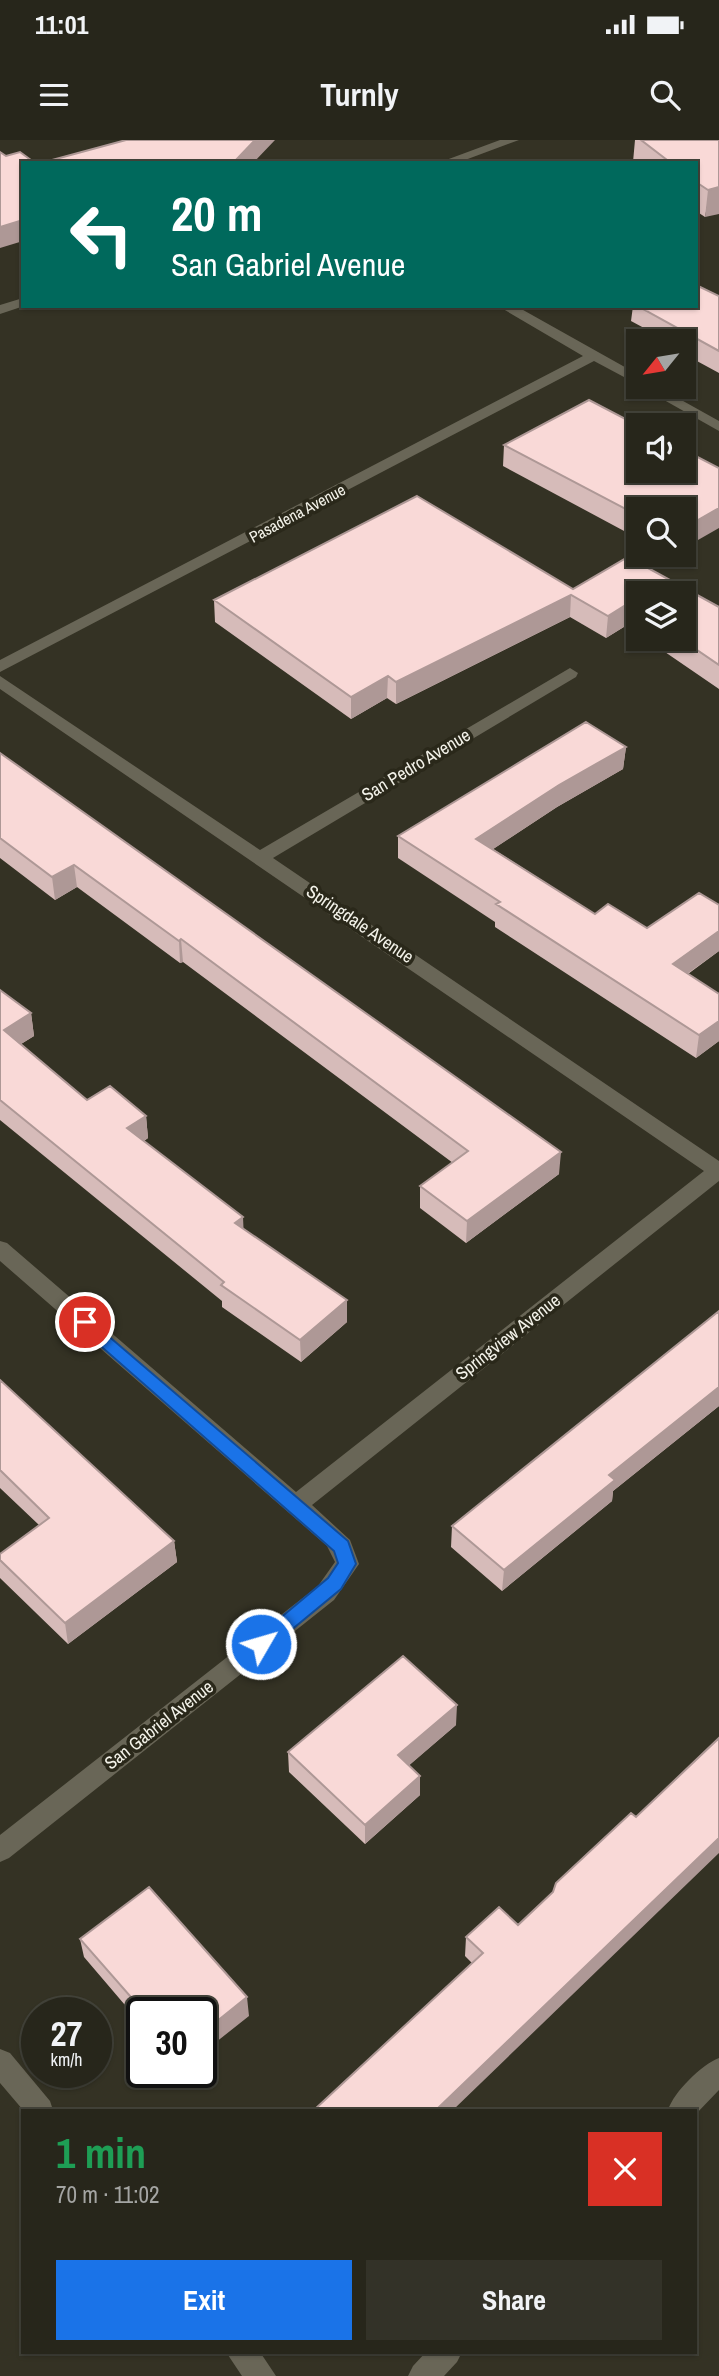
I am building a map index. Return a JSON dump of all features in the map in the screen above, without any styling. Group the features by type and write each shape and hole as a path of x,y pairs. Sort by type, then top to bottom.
{"street":[{"path":"450,161 513,140"},
{"path":"0,310 21,303"},
{"path":"509,308 626,375"},
{"name":"Pasadena Avenue","path":"0,667 593,356"},
{"path":"669,399 719,427"},
{"name":"San Pedro Avenue","path":"261,857 570,673"},
{"name":"Springdale Avenue","path":"0,681 718,1170"},
{"name":"Springview Avenue","path":"296,1505 718,1170"},
{"name":"San Gabriel Avenue","path":"0,1250 296,1505 342,1547 347,1564 335,1584 0,1850"},
{"path":"0,2063 39,2109"},
{"path":"682,2109 719,2071"},
{"path":"243,2354 261,2376"},
{"path":"423,2376 445,2354"}],"building":[{"path":"126,140 255,140 235,161 48,161"},
{"path":"641,140 719,140 719,187 708,190 698,183 698,161 668,161"},
{"path":"0,152 6,156 20,152 32,161 21,161 21,221 0,227"},
{"path":"698,286 719,296 719,351 696,338 696,329 679,329 645,310 698,308"},
{"path":"589,400 626,419 626,483 696,483 696,456 719,468 719,508 696,521 696,497 626,497 626,509 504,445"},
{"path":"417,496 573,589 626,558 626,567 646,567 672,581 626,581 626,605 608,616 571,595 396,682 388,676 351,697 214,600"},
{"path":"696,594 719,607 719,665 696,649"},
{"path":"586,722 626,747 559,785 476,839 595,914 608,904 647,928 699,893 719,905 719,931 673,964 719,994 719,1021 699,1035 496,904 500,902 398,836"},
{"path":"0,753 561,1152 467,1221 420,1186 468,1151 181,939 179,941 74,865 52,877 0,838"},
{"path":"0,990 31,1013 4,1030 87,1100 110,1086 146,1116 127,1128 243,1217 235,1223 347,1300 300,1340 221,1285 224,1282 0,1100"},
{"path":"719,1311 719,1387 609,1475 615,1480 504,1570 452,1526"},
{"path":"0,1380 174,1541 65,1623 0,1560 0,1554 49,1518 0,1470"},
{"path":"403,1656 457,1705 398,1755 420,1776 365,1825 288,1752"},
{"path":"719,1738 719,1838 437,2109 315,2109 483,1953 466,1937 499,1907 518,1925 553,1892 556,1883 631,1813 636,1817"},
{"path":"149,1887 247,1997 217,2021 217,1997 131,1997 80,1939"}],"route":[{"path":"85,1322 342,1547 347,1564 335,1584 261,1644"}]}
